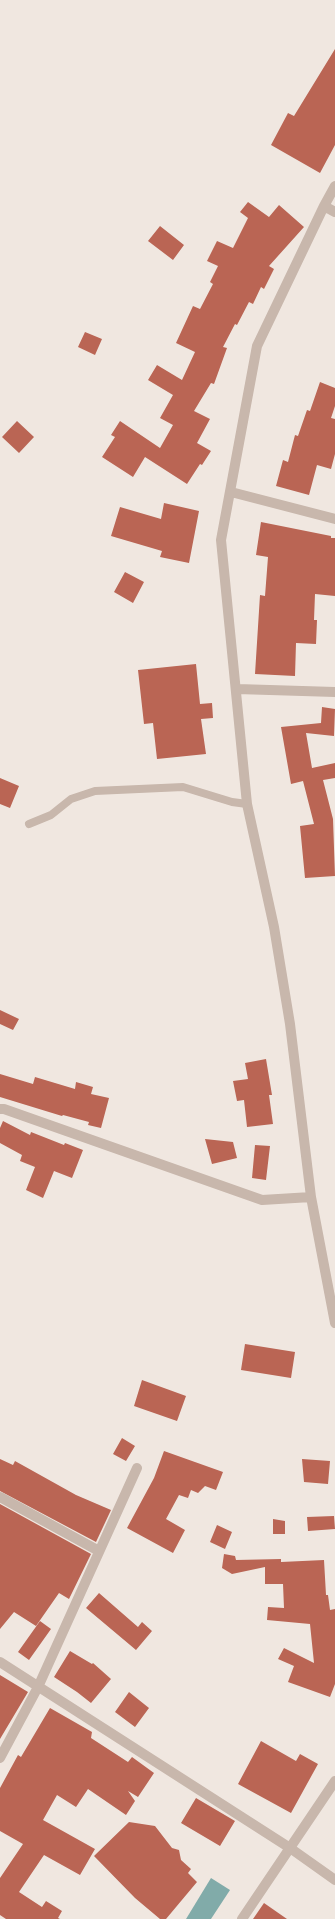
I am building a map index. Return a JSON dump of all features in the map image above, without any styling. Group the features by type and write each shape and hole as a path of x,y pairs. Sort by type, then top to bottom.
{"street":[{"path":"335,186 257,346 221,540 247,804 274,927 290,1024 311,1197 335,1323"},
{"path":"324,206 335,212"},
{"path":"231,492 335,518"},
{"path":"236,689 335,692"},
{"path":"0,1109 4,1109 262,1200 311,1197"},
{"path":"0,1758 38,1687 137,1468"},
{"path":"0,1497 99,1551"},
{"path":"0,1662 290,1848 335,1880"},
{"path":"242,1919 335,1781"}],"lane":[{"path":"29,824 51,816 71,799 96,791 129,788 183,787 232,802 247,804"}],"water":[{"path":"211,1878 230,1890 211,1919 186,1919"}],"building":[{"path":"335,49 335,145 320,173 271,145 288,113 294,116"},
{"path":"248,202 269,217 279,205 304,227 269,266 274,269 264,289 261,287 253,304 249,302 237,325 235,324 223,347 227,348 214,384 211,383 194,411 210,419 197,443 211,451 202,465 200,464 187,484 145,457 133,477 102,457 115,437 111,435 120,421 160,448 173,425 160,418 173,395 148,380 157,365 182,380 195,352 176,343 193,306 200,309 213,284 210,282 218,266 207,261 217,241 233,248 248,218 240,212"},
{"path":"160,226 184,245 173,260 148,241"},
{"path":"85,332 102,339 95,355 78,347"},
{"path":"320,382 335,388 335,406 331,418 335,419 335,454 331,469 317,465 309,495 276,486 283,460 288,462 295,435 298,436 307,410 310,411"},
{"path":"17,421 34,437 19,453 2,437"},
{"path":"164,503 199,511 189,563 160,557 162,551 111,536 120,507 161,519"},
{"path":"261,522 335,538 335,596 315,594 314,620 317,620 316,644 296,643 295,676 255,674 260,595 265,596 268,557 256,555"},
{"path":"125,572 144,582 133,603 114,592"},
{"path":"196,664 200,704 212,703 213,718 201,719 206,754 157,759 153,723 144,724 138,670"},
{"path":"322,707 335,709 334,736 306,733 312,768 335,763 335,778 323,780 333,819 335,876 305,878 300,826 314,824 303,781 291,784 281,727 321,723"},
{"path":"0,778 19,786 10,808 0,804"},
{"path":"0,1010 19,1019 13,1030 0,1024"},
{"path":"266,1059 272,1095 269,1095 273,1124 247,1127 244,1100 237,1101 233,1081 248,1079 245,1063"},
{"path":"0,1074 33,1084 35,1077 75,1089 76,1082 93,1087 91,1094 109,1098 101,1128 88,1125 89,1122 62,1116 0,1097"},
{"path":"3,1121 30,1135 31,1132 64,1145 65,1143 83,1150 72,1178 54,1171 43,1198 26,1190 35,1167 20,1161 22,1155 0,1143 0,1128"},
{"path":"205,1139 233,1142 237,1158 212,1164"},
{"path":"255,1145 270,1146 266,1180 252,1178"},
{"path":"245,1344 295,1352 291,1378 241,1370"},
{"path":"142,1380 186,1396 177,1421 134,1406"},
{"path":"122,1438 135,1446 126,1461 113,1454"},
{"path":"164,1451 223,1472 216,1490 205,1486 198,1493 191,1490 188,1498 179,1495 166,1519 185,1530 173,1553 127,1528 154,1478"},
{"path":"0,1459 13,1465 15,1461 76,1495 111,1510 96,1542 0,1491"},
{"path":"302,1459 330,1461 328,1484 304,1482"},
{"path":"0,1504 91,1554 69,1599 59,1593 36,1626 14,1612 0,1629"},
{"path":"334,1516 335,1529 308,1531 307,1517"},
{"path":"273,1519 285,1521 285,1534 273,1534"},
{"path":"217,1525 232,1532 225,1549 210,1542"},
{"path":"224,1554 235,1556 236,1560 281,1559 281,1562 324,1560 326,1595 328,1595 330,1610 335,1609 335,1684 330,1697 288,1682 294,1666 278,1659 284,1648 314,1663 310,1624 267,1620 268,1607 284,1608 283,1584 265,1584 265,1567 232,1574 222,1568"},
{"path":"99,1593 138,1627 142,1622 152,1631 136,1650 86,1608"},
{"path":"40,1621 51,1629 29,1660 18,1652"},
{"path":"70,1651 92,1664 93,1663 111,1679 91,1703 54,1677"},
{"path":"0,1675 28,1692 0,1739"},
{"path":"129,1692 149,1708 135,1727 115,1712"},
{"path":"50,1708 92,1732 91,1738 128,1762 132,1757 154,1773 138,1797 128,1791 135,1801 126,1815 88,1789 76,1807 57,1795 43,1820 95,1849 80,1875 44,1855 19,1892 42,1907 46,1901 62,1911 58,1918 60,1919 6,1919 0,1915 0,1878 23,1844 0,1831 0,1788 18,1755 21,1757"},
{"path":"261,1741 296,1761 300,1754 318,1764 291,1813 238,1784"},
{"path":"196,1798 235,1821 220,1846 181,1823"},
{"path":"129,1822 155,1826 172,1848 179,1850 181,1860 191,1869 188,1873 197,1882 166,1919 160,1919 135,1898 94,1856"},
{"path":"264,1903 287,1919 253,1919"}]}
